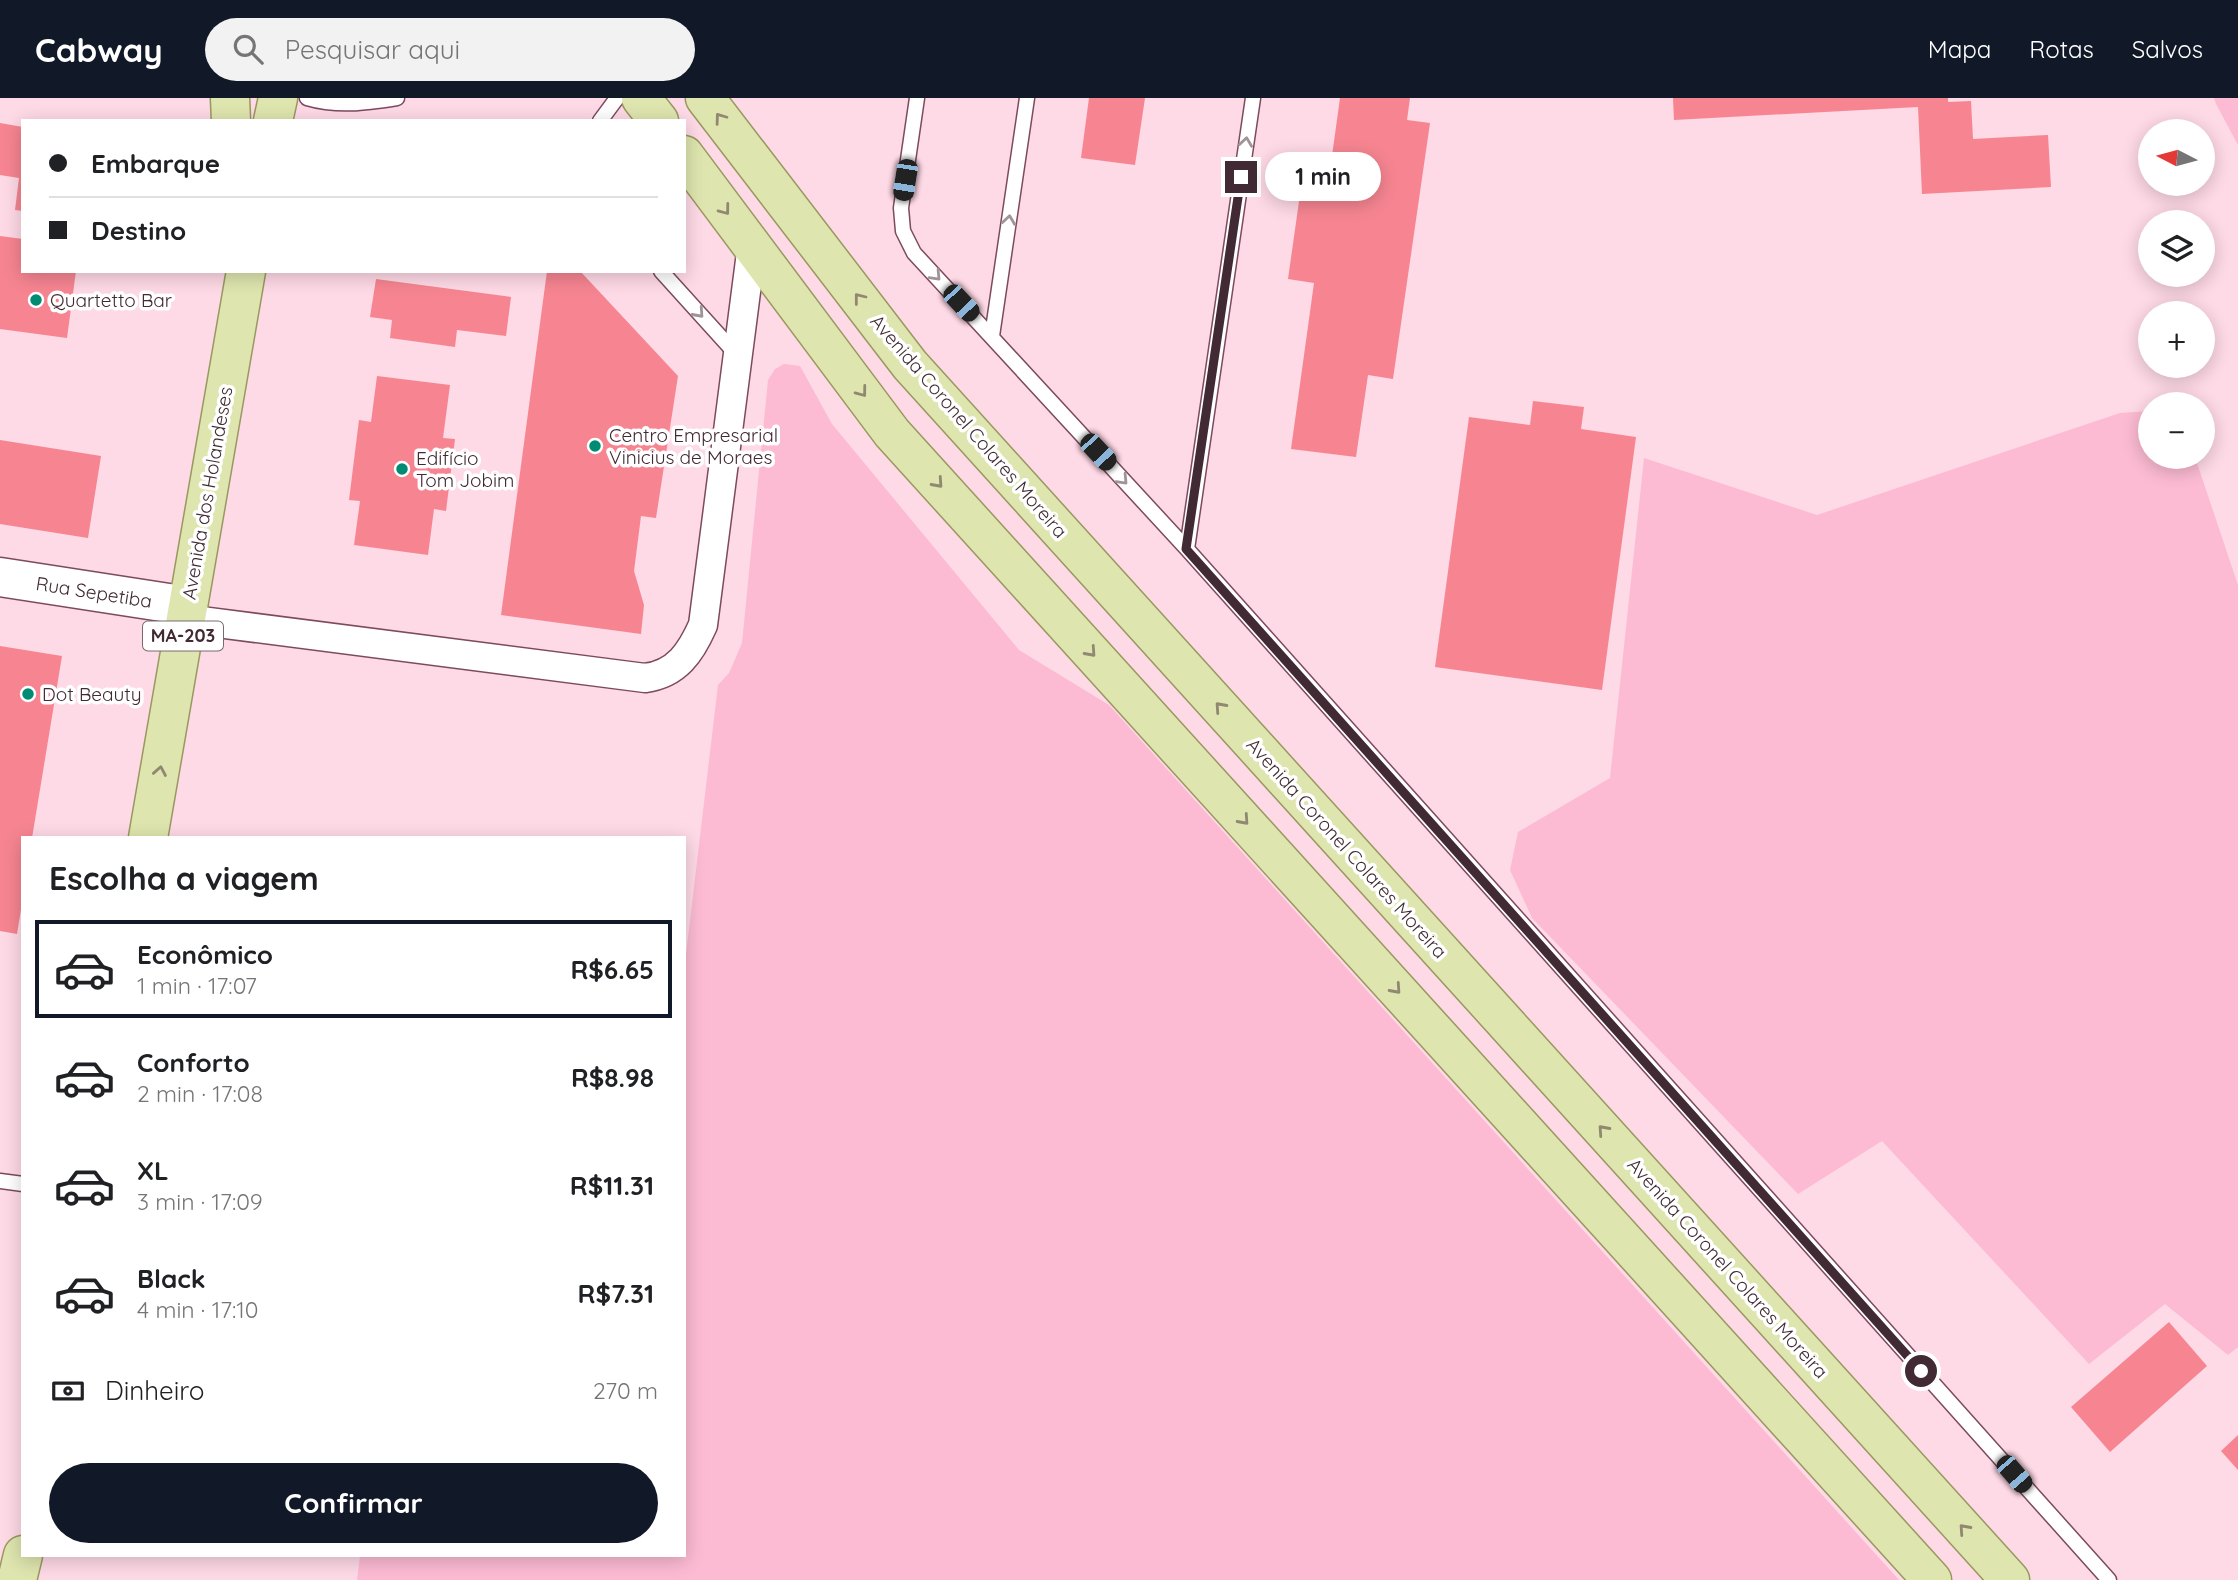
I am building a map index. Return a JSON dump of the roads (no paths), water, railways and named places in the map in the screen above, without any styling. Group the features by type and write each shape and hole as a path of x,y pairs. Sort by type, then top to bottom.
{"main road":[{"path":"230,98 231,119"},
{"path":"273,119 278,98"},
{"path":"641,98 657,119"},
{"name":"Avenida Coronel Colares Moreira","path":"705,98 911,365 2010,1580"},
{"path":"686,158 892,432 1932,1580"},
{"path":"217,433 225,273"},
{"name":"Avenida dos Holandeses","path":"148,836 246,273"},
{"path":"17,1580 23,1557"},
{"path":"30,1580 33,1557"}],"street":[{"path":"187,612 645,678 660,676 671,670 685,659 704,625 752,245"},
{"name":"Rua Sepetiba","path":"0,578 187,612"}],"lane":[{"path":"307,98 328,104 397,98"},
{"path":"601,119 617,98"},
{"path":"917,98 901,208 903,231 914,253 1186,549 2109,1580"},
{"path":"992,336 1027,98"},
{"path":"1186,549 1253,98"},
{"path":"664,273 737,355"},
{"path":"0,1181 21,1184"}],"place":[{"name":"Quartetto Bar","path":"36,300"},
{"name":"Centro Empresarial Vinicius de Moraes","path":"595,446"},
{"name":"Edifício Tom Jobim","path":"402,469"},
{"name":"Dot Beauty","path":"28,694"}]}
